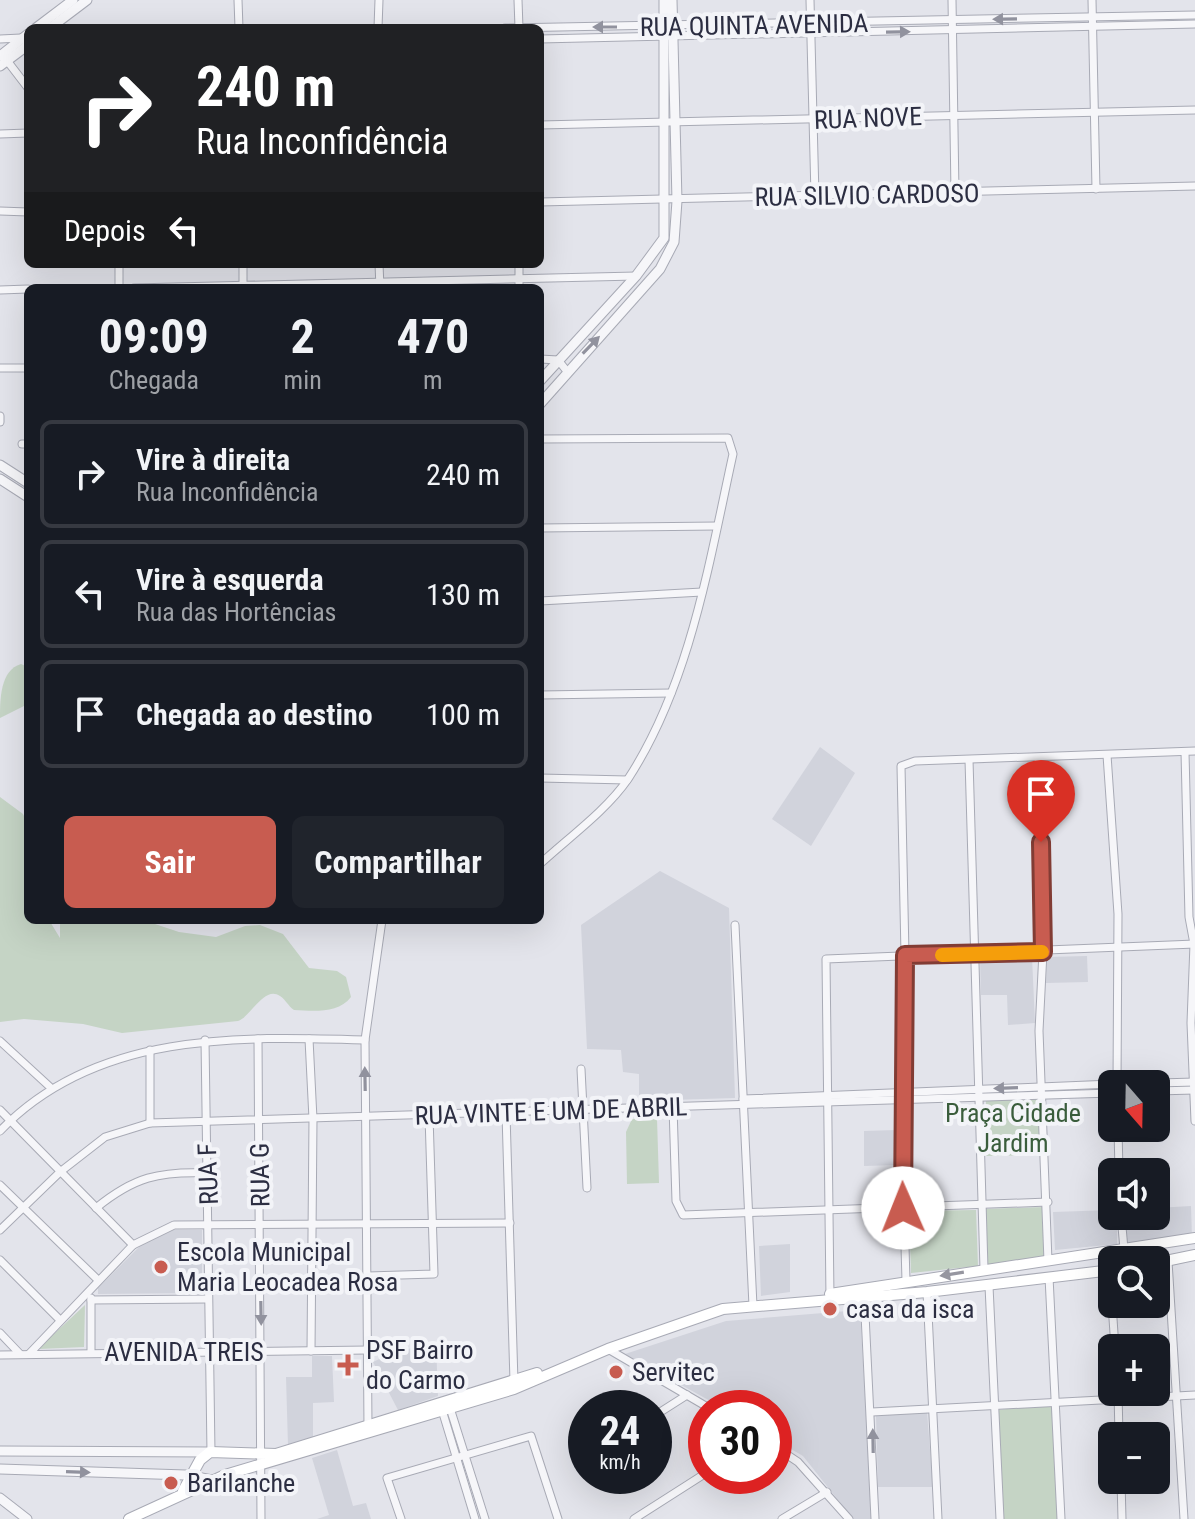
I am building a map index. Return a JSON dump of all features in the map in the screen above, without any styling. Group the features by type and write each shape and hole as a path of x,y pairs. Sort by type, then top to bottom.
{"main road":[{"path":"1143,1246 1195,1238"},
{"path":"864,1293 906,1281 1098,1253"},
{"path":"1170,1261 1195,1255"},
{"path":"1081,1256 1084,1275"},
{"path":"368,1430 570,1365 692,1318 753,1306 864,1293 927,1292 1098,1272"},
{"path":"129,1519 276,1454 446,1409 514,1384"},
{"path":"175,1498 185,1489 200,1460 211,1452 260,1461"}],"street":[{"path":"56,24 73,0"},
{"path":"56,24 87,0"},
{"path":"238,0 239,24"},
{"path":"378,24 379,0"},
{"path":"518,0 519,24"},
{"path":"544,376 636,276 664,238 669,122 668,31 664,0"},
{"path":"668,31 672,0"},
{"path":"810,0 815,196"},
{"path":"952,0 955,193"},
{"path":"1092,0 1096,189"},
{"name":"RUA QUINTA AVENIDA","path":"544,29 952,30 1195,15"},
{"name":"RUA QUINTA AVENIDA","path":"811,29 952,20 1195,24"},
{"name":"RUA QUINTA AVENIDA","path":"544,39 668,31"},
{"path":"0,39 24,39"},
{"path":"24,41 2,60 24,77"},
{"name":"RUA NOVE","path":"544,125 1195,110"},
{"path":"544,399 566,370 660,269 674,242 677,201 669,122"},
{"path":"0,134 24,133"},
{"name":"RUA SILVIO CARDOSO","path":"544,202 666,202 1195,186"},
{"path":"0,211 24,212"},
{"path":"519,268 519,284"},
{"path":"400,284 636,276"},
{"path":"0,290 24,289"},
{"path":"544,359 558,360 566,370"},
{"path":"0,368 24,368"},
{"path":"0,416 0,422"},
{"path":"544,439 728,438 733,454 702,592 671,693 627,780 544,860"},
{"path":"0,465 24,480"},
{"path":"0,479 24,494"},
{"path":"544,528 717,526"},
{"path":"544,601 702,592"},
{"path":"544,695 671,693"},
{"path":"906,1281 902,1097 905,955 899,778 903,764 1195,751"},
{"path":"1185,752 1189,917 1194,944 1195,1121"},
{"path":"1107,755 1117,949 1117,1070"},
{"path":"1038,758 1043,952 1039,1031 1044,1097 1048,1261"},
{"path":"969,760 984,1269"},
{"path":"544,778 627,780"},
{"path":"368,1430 365,1040 381,924"},
{"path":"735,925 753,1306"},
{"path":"830,1297 826,961 834,956 1043,952 1194,944"},
{"name":"RUA G","path":"258,1039 261,1519"},
{"path":"309,1039 313,1119 311,1351"},
{"path":"0,1131 50,1087 94,1066 150,1050 205,1040 365,1040"},
{"name":"RUA F","path":"205,1040 211,1452"},
{"path":"0,1041 50,1087"},
{"path":"150,1050 150,1123"},
{"path":"581,1069 587,1188"},
{"name":"RUA VINTE E UM DE ABRIL","path":"0,1230 60,1172 105,1137 150,1123 581,1111 1098,1085"},
{"name":"RUA VINTE E UM DE ABRIL","path":"1170,1085 1194,1086"},
{"path":"1170,1089 1194,1086"},
{"name":"RUA VINTE E UM DE ABRIL","path":"902,1097 978,1099 1098,1094"},
{"path":"673,1107 676,1201 681,1213 749,1214 1048,1202"},
{"path":"0,1110 133,1245"},
{"path":"506,1114 514,1384"},
{"path":"368,1276 432,1275 434,1224 429,1116"},
{"path":"96,1208 120,1188 150,1175 208,1173"},
{"path":"0,1185 94,1283"},
{"path":"0,1333 25,1354 133,1245 174,1225 510,1223"},
{"path":"0,1260 59,1319"},
{"path":"1049,1277 1061,1519"},
{"path":"91,1352 94,1283"},
{"path":"989,1286 1000,1519"},
{"path":"1170,1288 1184,1519"},
{"path":"927,1292 938,1519"},
{"path":"864,1293 875,1519"},
{"path":"91,1300 208,1299"},
{"path":"608,1349 687,1395 672,1405"},
{"name":"AVENIDA TREIS","path":"0,1355 368,1350"},
{"path":"1170,1396 1195,1395"},
{"path":"872,1412 1098,1398"},
{"path":"446,1409 475,1519"},
{"path":"401,1519 387,1478 531,1436 558,1519"},
{"path":"0,1451 211,1452"},
{"path":"460,1456 485,1519"},
{"path":"792,1458 849,1519"},
{"path":"0,1469 192,1476 212,1480"},
{"path":"634,1519 688,1484"},
{"path":"782,1519 827,1492"},
{"path":"1121,1494 1122,1519"},
{"path":"0,1498 27,1519"}],"shaded area":[{"path":"820,747 855,773 811,846 772,819"},
{"path":"660,871 729,908 735,1098 639,1101 639,1074 623,1072 621,1050 587,1049 581,925"},
{"path":"1087,956 1088,982 1046,983 1047,957"},
{"path":"1032,957 1035,1023 1008,1025 1007,995 981,995 980,959"},
{"path":"896,1130 896,1165 864,1166 864,1131"},
{"path":"1191,1206 1192,1238 1127,1246 1126,1230 1170,1230 1170,1207"},
{"path":"1098,1210 1098,1230 1117,1230 1117,1244 1055,1250 1053,1212"},
{"name":"Escola Municipal Maria Leocadea Rosa","path":"173,1230 202,1230 202,1293 98,1294 98,1288 141,1245"},
{"path":"790,1244 790,1292 761,1296 759,1246"},
{"path":"860,1310 872,1519 853,1519 803,1456 792,1450 792,1390 690,1390 625,1354 726,1321"},
{"path":"436,1343 438,1396 398,1410 373,1362 394,1352"},
{"path":"312,1356 332,1356 334,1402 313,1403 313,1438 288,1446 286,1377 312,1377"},
{"path":"927,1412 933,1487 878,1487 876,1416"},
{"path":"337,1450 353,1506 366,1503 371,1519 317,1519 329,1515 312,1458"}],"green space":[{"path":"24,665 24,706 0,718 5,679 14,667"},
{"path":"0,797 24,816 24,924 51,924 60,938 60,924 155,924 179,932 216,937 245,926 260,925 283,934 309,968 337,971 346,977 351,997 332,1009 309,1011 294,1010 274,994 263,998 238,1021 122,1033 83,1024 24,1019 0,1022"},
{"name":"Praça Cidade Jardim","path":"1039,1098 1040,1155 986,1156 986,1101"},
{"path":"657,1118 659,1183 627,1184 626,1132 632,1119"},
{"path":"1044,1207 1044,1258 987,1265 984,1209"},
{"path":"976,1210 978,1266 911,1273 909,1211"},
{"path":"85,1305 84,1347 39,1349 41,1346"},
{"path":"1053,1404 1058,1519 1003,1519 998,1410"}],"slow traffic":[{"path":"942,955 1042,952"}],"place":[{"name":"Escola Municipal Maria Leocadea Rosa","path":"161,1267"},
{"name":"casa da isca","path":"830,1309"},
{"name":"PSF Bairro do Carmo","path":"348,1365"},
{"name":"Servitec","path":"616,1372"},
{"name":"Barilanche","path":"171,1483"}],"route":[{"path":"903,1208 905,955 1043,952 1041,842"}]}
